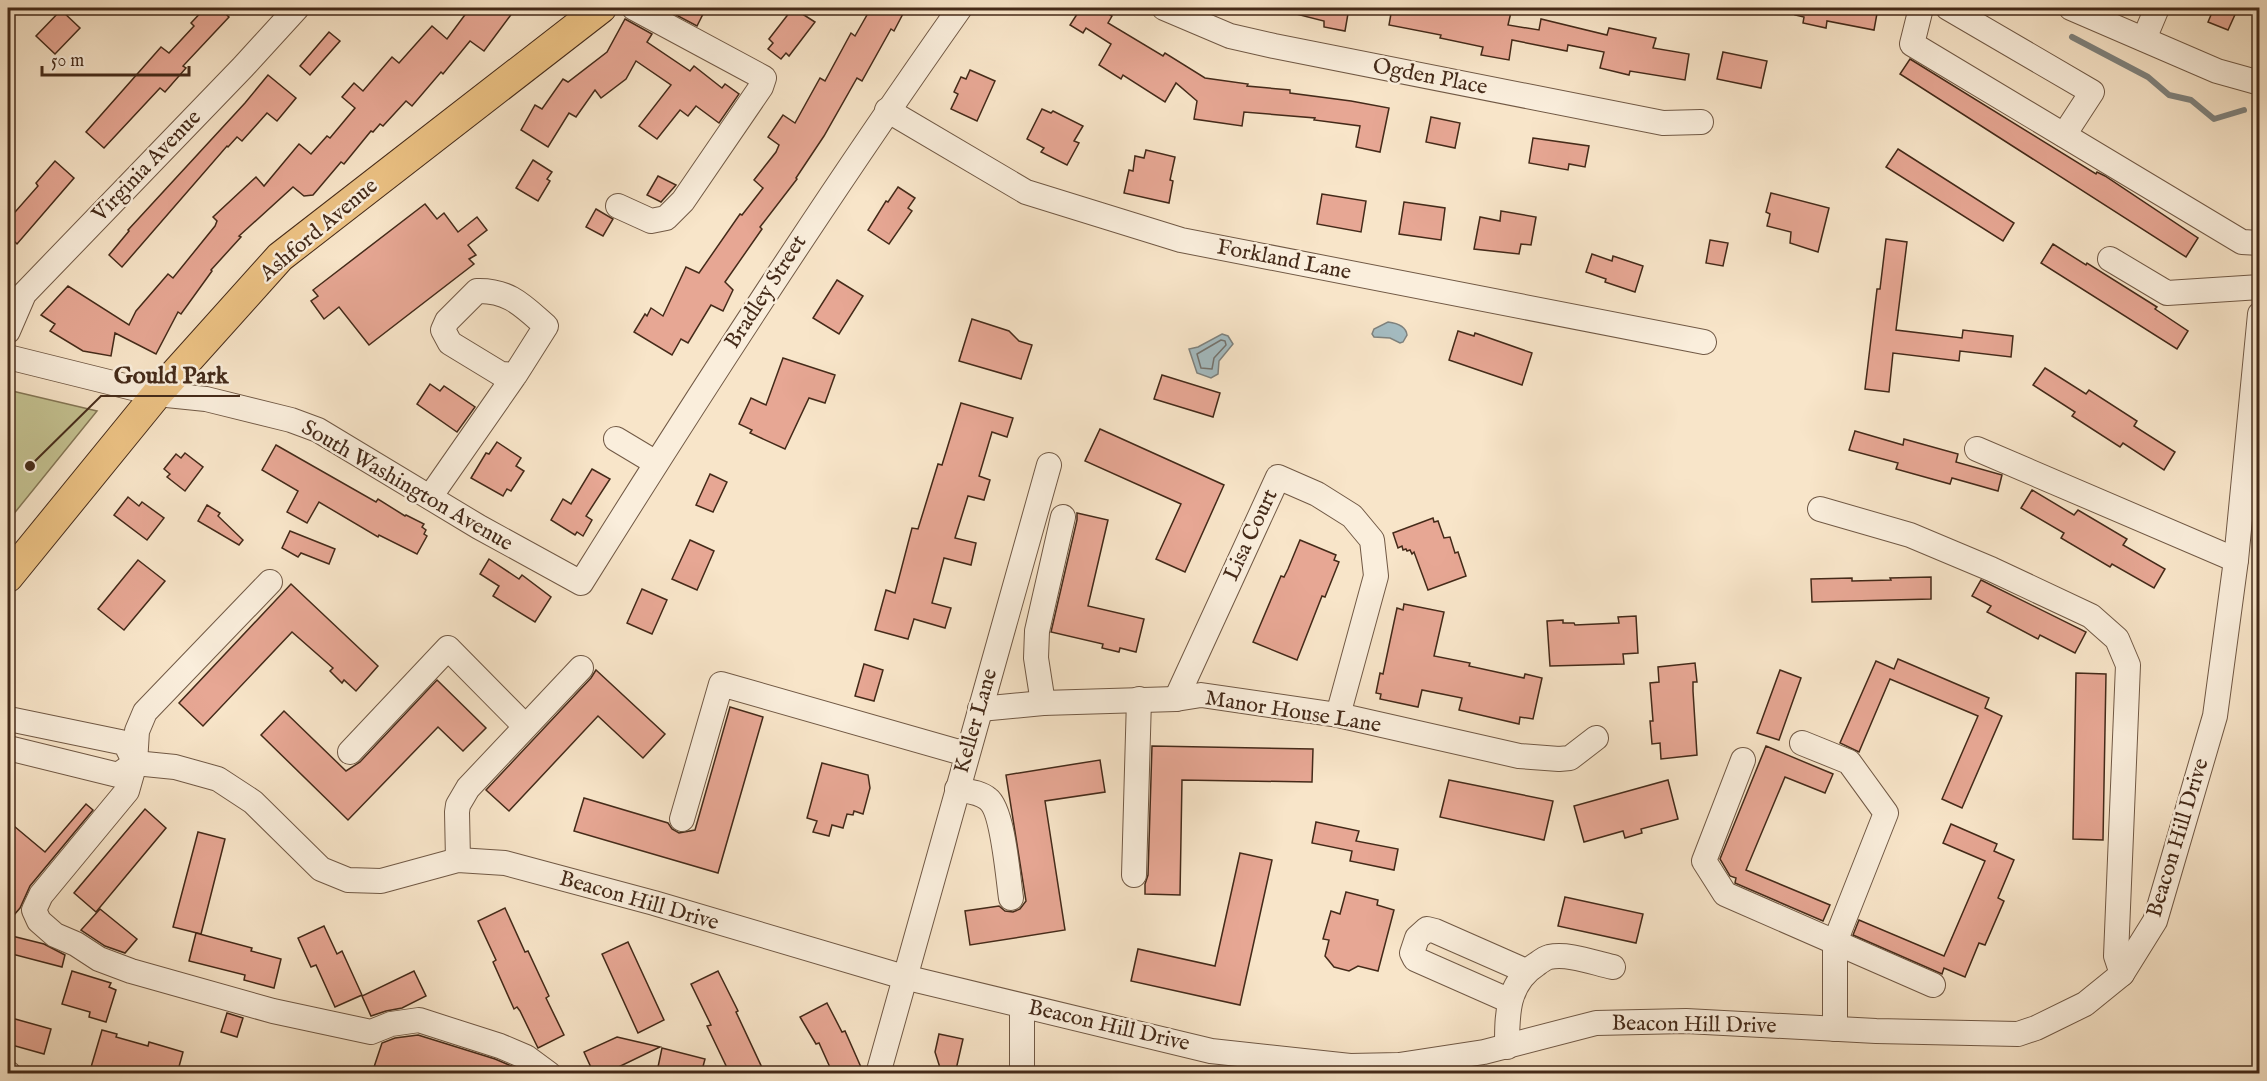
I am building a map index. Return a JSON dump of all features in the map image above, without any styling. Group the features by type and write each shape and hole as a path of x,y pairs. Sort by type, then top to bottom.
{"main road":[{"name":"Ashford Avenue","path":"8,577 157,394 280,257 601,8"}],"street":[{"name":"Virginia Avenue","path":"8,331 24,294 297,8"},
{"path":"618,207 651,221 666,218 683,201 761,87 764,78 634,8"},
{"name":"Bradley Street","path":"581,583 734,341 887,110 960,8"},
{"name":"Ogden Place","path":"1164,8 1230,36 1263,44 1663,123 1701,122"},
{"path":"1921,8 1912,44 2242,242 2259,243"},
{"path":"1948,8 2092,92 2064,135"},
{"path":"2071,8 2217,71 2259,83"},
{"path":"2144,39 2157,8"},
{"name":"Forkland Lane","path":"887,110 1026,192 1181,240 1704,342"},
{"path":"2110,259 2167,293 2259,287"},
{"path":"430,498 515,375 546,326 514,298 500,293 477,291 447,321 443,330 450,343 501,374 515,375"},
{"name":"Beacon Hill Drive","path":"8,748 118,775 135,763 175,767 218,779 253,802 321,868 348,880 381,881 458,860 505,863 654,903 904,977 1211,1051 1236,1064 1399,1065 1484,1052 1596,1023 1686,1021 1835,1029 2018,1034 2036,1028 2085,1004 2122,974 2155,921 2215,716 2236,560 2253,466 2259,314"},
{"name":"South Washington Avenue","path":"8,357 157,394 206,399 291,420 318,430 479,527 581,583"},
{"path":"616,439 656,464"},
{"path":"1977,450 2236,560"},
{"name":"Keller Lane","path":"878,1074 1048,465"},
{"name":"Lisa Court","path":"1176,699 1278,477 1317,494 1352,516 1372,540 1376,576 1338,715"},
{"path":"1821,509 1910,535 1991,569 2091,616 2117,639 2128,665 2116,956 2122,974"},
{"path":"1043,703 1036,658 1037,632 1063,517"},
{"path":"270,582 145,712 137,731 135,763 127,791 41,895 34,910 39,921 55,935 76,944 99,959 131,971 273,1011 371,1032 391,1024 419,1020 526,1057 549,1074"},
{"path":"350,752 448,648 525,726"},
{"path":"458,860 456,831 458,805 468,788 581,668"},
{"path":"682,819 721,684 966,754"},
{"name":"Manor House Lane","path":"980,709 1043,703 1176,699 1201,695 1338,715 1519,756 1570,758 1596,738"},
{"path":"1134,874 1140,699"},
{"path":"8,720 124,743 135,763"},
{"path":"1802,743 1849,762 1886,813 1835,942 1835,1029"},
{"path":"1743,760 1704,861 1725,894 1933,985"},
{"path":"957,789 987,797 992,803 999,818 1011,898"},
{"path":"1510,1001 1415,959 1412,953 1417,938 1427,929 1436,931 1526,971"},
{"path":"1507,1047 1507,1016 1510,1001 1526,971 1547,957 1573,958 1613,967"},
{"path":"1022,1006 1022,1074"}],"shaded area":[{"path":"8,390 97,411 8,521"}],"water":[{"path":"1388,322 1405,329 1407,335 1403,342 1374,337 1372,334 1374,329"},
{"path":"1222,334 1228,336 1233,344 1219,361 1218,374 1211,378 1197,373 1189,349 1198,347"}],"building":[{"path":"205,8 219,8 229,17 183,66 186,68 165,92 160,88 104,148 86,132 161,47 169,53 194,26 191,23"},
{"path":"470,8 516,8 484,51 470,41 443,74 441,72 412,106 406,101 383,126 380,124 373,132 371,131 344,164 341,162 313,195 304,196 293,187 239,236 241,237 211,270 181,314 178,312 156,354 115,333 111,356 83,351 50,331 55,324 41,315 68,286 129,325 136,311 168,274 173,278 215,226 217,221 213,217 256,177 264,186 299,144 311,154 327,136 330,138 355,108 342,97 354,83 363,91 392,57 399,63 432,26 447,39"},
{"path":"663,8 695,8 704,12 697,26"},
{"path":"793,8 815,22 789,56 786,53 781,59 768,49 773,43 769,39"},
{"path":"871,8 906,8 894,31 891,29 862,81 857,78 797,179 760,227 762,229 725,282 733,290 723,311 711,305 688,343 681,339 672,355 634,332 651,308 663,316 686,267 699,273 740,214 742,215 763,188 754,180 779,145 768,137 783,115 795,123 820,78 825,81 851,33 855,36"},
{"path":"1081,8 1091,14 1095,8 1099,8 1112,16 1108,23 1163,56 1165,53 1205,78 1248,84 1247,86 1290,90 1290,93 1389,108 1380,152 1356,147 1360,126 1314,120 1315,118 1244,112 1242,126 1194,119 1197,101 1176,83 1165,102 1123,75 1121,79 1099,65 1111,44 1086,28 1083,33 1070,25"},
{"path":"1292,8 1349,8 1345,31 1324,27 1324,21 1292,13"},
{"path":"1392,8 1512,8 1508,25 1539,30 1541,19 1607,35 1609,28 1656,38 1653,48 1689,54 1685,80 1630,71 1629,75 1600,68 1604,52 1568,45 1567,51 1512,40 1509,60 1481,55 1483,47 1440,38 1441,35 1389,25"},
{"path":"1796,8 1878,8 1874,30 1827,21 1826,28 1803,23 1804,17 1795,15"},
{"path":"2214,8 2238,8 2228,30 2208,22"},
{"path":"61,10 80,28 55,54 36,36"},
{"path":"625,19 652,34 647,42 690,71 694,66 722,88 725,84 739,94 719,123 696,106 688,116 680,110 657,139 639,126 671,85 636,61 626,79 601,98 595,90 576,117 569,113 548,147 521,130 535,105 542,109 563,79 568,82 607,52"},
{"path":"329,32 340,41 310,75 300,66"},
{"path":"1723,52 1767,61 1761,88 1717,79"},
{"path":"1910,59 2096,174 2097,172 2105,176 2198,238 2186,257 1900,74"},
{"path":"970,70 995,81 977,121 951,109 958,94 954,92 961,77 966,79"},
{"path":"268,75 296,98 277,121 267,113 242,141 237,137 227,146 122,267 109,255 128,230"},
{"path":"1042,109 1051,113 1053,111 1083,126 1074,141 1079,143 1067,165 1041,152 1044,148 1027,139"},
{"path":"1431,117 1460,123 1455,148 1426,142"},
{"path":"1533,138 1589,146 1585,167 1569,164 1568,170 1529,163"},
{"path":"1898,149 2014,223 2003,241 1886,167"},
{"path":"1146,150 1175,157 1170,180 1173,181 1169,203 1124,193 1129,170 1133,171 1135,156 1144,158"},
{"path":"533,160 552,172 547,179 550,181 538,201 516,188"},
{"path":"55,161 74,178 17,244 8,235 8,220 38,186 36,183"},
{"path":"658,176 676,185 661,202 647,195"},
{"path":"898,187 915,198 908,208 912,211 889,244 868,230 886,201 888,202"},
{"path":"1771,193 1829,208 1818,252 1790,243 1791,232 1767,226 1770,214 1766,212"},
{"path":"1322,194 1366,201 1361,232 1317,224"},
{"path":"1404,202 1445,208 1441,240 1399,234"},
{"path":"425,204 437,219 444,213 458,232 477,217 487,230 468,245 476,255 469,259 474,264 369,345 339,307 324,319 311,301 318,296 313,290"},
{"path":"596,209 613,219 603,236 586,227"},
{"path":"1501,211 1536,217 1531,245 1521,244 1519,254 1474,249 1480,217 1500,221"},
{"path":"1886,239 1907,242 1896,330 1962,338 1963,330 2013,336 2011,357 1960,351 1959,361 1893,353 1889,392 1865,389 1877,289 1880,289"},
{"path":"1710,240 1728,243 1723,266 1706,263"},
{"path":"2053,244 2157,307 2155,309 2188,331 2177,349 2041,263"},
{"path":"1592,254 1612,261 1613,256 1643,266 1635,292 1605,282 1606,279 1586,272"},
{"path":"837,280 863,296 839,334 813,318"},
{"path":"972,319 1009,331 1019,341 1032,345 1021,379 959,361"},
{"path":"1458,331 1474,336 1475,333 1532,353 1522,385 1449,360"},
{"path":"783,358 835,375 825,403 809,398 785,449 750,433 752,430 739,424 751,398 766,405"},
{"path":"2045,368 2086,394 2089,390 2137,421 2134,426 2175,452 2164,470 2123,443 2120,447 2072,416 2075,412 2033,385"},
{"path":"1162,375 1220,393 1213,417 1154,399"},
{"path":"430,384 440,391 444,386 475,407 457,432 417,404"},
{"path":"961,403 1013,418 1007,437 992,432 979,476 990,480 984,500 968,496 955,538 976,543 971,565 944,558 932,603 951,608 945,628 914,619 908,639 875,630 886,590 895,593 912,528 918,529 938,464 942,465"},
{"path":"1100,429 1224,485 1185,572 1156,559 1181,504 1085,461"},
{"path":"1855,431 1903,445 1904,439 1958,454 1956,462 2002,475 1998,491 1952,478 1950,484 1896,469 1898,463 1849,450"},
{"path":"497,442 521,458 516,466 524,471 511,491 507,489 503,496 471,478 486,453 489,454"},
{"path":"276,445 376,502 378,499 405,516 424,524 422,527 426,530 424,534 427,536 417,554 379,535 378,537 319,502 307,523 287,512 298,491 262,470"},
{"path":"185,453 203,467 185,491 167,477 170,474 164,469 176,454 181,458"},
{"path":"592,469 610,479 586,516 592,520 583,536 577,532 575,535 551,520 563,499 571,504"},
{"path":"710,474 727,482 713,512 696,505"},
{"path":"2032,490 2074,515 2078,510 2127,539 2123,545 2165,569 2154,588 2112,564 2110,567 2061,538 2064,533 2021,508"},
{"path":"128,497 139,506 142,502 164,518 147,540 114,515"},
{"path":"207,505 220,513 218,516 243,540 239,545 198,521"},
{"path":"1077,513 1108,520 1088,606 1144,619 1136,652 1120,648 1119,652 1102,648 1103,644 1051,632"},
{"path":"1433,518 1434,522 1438,521 1444,538 1450,537 1466,576 1428,590 1414,552 1412,554 1410,550 1403,550 1402,546 1398,548 1393,533"},
{"path":"290,531 335,549 329,564 301,553 298,557 282,548"},
{"path":"690,540 714,551 697,590 672,579"},
{"path":"1300,540 1336,555 1334,560 1339,562 1325,597 1322,596 1297,660 1253,642 1281,576 1284,577"},
{"path":"489,559 519,579 522,575 551,597 535,622 493,596 499,586 480,574"},
{"path":"138,560 165,581 124,630 98,609"},
{"path":"1931,577 1931,599 1812,602 1811,579 1852,578 1852,581"},
{"path":"1981,580 2086,632 2075,653 2040,635 2038,639 1987,612 1991,606 1972,596"},
{"path":"291,584 378,666 356,691 344,680 342,683 330,671 333,668 292,632 203,726 179,703"},
{"path":"642,589 667,600 652,634 627,623"},
{"path":"1404,604 1444,612 1434,656 1524,678 1525,674 1542,678 1533,719 1520,717 1519,724 1459,710 1462,698 1422,690 1418,707 1380,699 1381,694 1376,693 1380,673 1383,674 1397,608 1403,610"},
{"path":"1636,616 1638,653 1623,654 1624,664 1550,666 1547,621 1563,620 1563,623 1574,623 1575,625 1619,623 1618,617"},
{"path":"1898,659 1989,698 1985,708 2002,716 1962,808 1942,799 1978,716 1890,679 1859,752 1840,743 1876,661 1894,669"},
{"path":"1695,663 1697,682 1693,682 1693,691 1697,755 1661,759 1660,743 1652,744 1650,683 1659,682 1658,667"},
{"path":"864,664 883,670 874,701 855,696"},
{"path":"596,670 665,734 643,758 598,716 509,811 486,790"},
{"path":"1780,670 1801,678 1779,740 1757,733"},
{"path":"2076,673 2106,674 2103,840 2073,839"},
{"path":"437,680 486,728 463,751 438,727 348,820 261,735 284,711 346,771 360,762"},
{"path":"730,707 763,717 718,873 574,831 584,798 668,823 679,833 695,830"},
{"path":"1152,746 1313,749 1312,782 1182,780 1180,895 1145,894 1148,875"},
{"path":"1766,746 1833,774 1825,793 1785,777 1746,870 1830,905 1823,921 1735,883 1736,878 1730,876 1720,859"},
{"path":"1100,760 1105,792 1045,801 1065,930 970,945 965,911 999,906 1005,911 1013,912 1020,909 1026,901 1006,775"},
{"path":"822,763 868,775 870,788 863,814 854,811 853,815 847,814 843,828 832,825 829,836 813,832 817,821 807,818"},
{"path":"1449,780 1553,801 1544,840 1440,817"},
{"path":"1668,780 1678,819 1641,829 1642,833 1625,838 1623,831 1584,842 1574,806"},
{"path":"86,804 93,810 30,886 20,908 8,922 8,821 45,852"},
{"path":"145,809 166,828 96,912 74,893"},
{"path":"1316,822 1359,831 1356,841 1398,849 1394,870 1350,861 1352,851 1312,843"},
{"path":"1951,824 1997,844 1994,851 2014,860 1998,898 2004,901 1985,945 1979,943 1965,977 1944,968 1942,974 1853,935 1859,920 1944,956 1985,861 1943,843"},
{"path":"198,832 225,839 201,934 173,927"},
{"path":"1240,853 1272,860 1240,1005 1131,981 1138,949 1215,966"},
{"path":"1346,892 1378,900 1377,905 1394,910 1378,971 1358,966 1349,971 1334,967 1325,956 1329,940 1323,939 1331,911 1340,914"},
{"path":"1565,897 1643,914 1636,943 1558,926"},
{"path":"505,908 549,996 546,998 564,1035 538,1048 520,1011 517,1007 514,1009 493,962 496,960 478,921"},
{"path":"100,909 137,939 125,953 105,946 81,930"},
{"path":"324,926 337,954 342,951 362,995 335,1007 316,965 311,967 298,938"},
{"path":"196,933 252,948 251,951 281,959 274,988 244,980 245,975 189,961"},
{"path":"8,935 44,944 65,955 62,967 8,953"},
{"path":"628,942 664,1020 638,1033 602,954"},
{"path":"72,971 111,983 109,987 116,990 106,1022 89,1017 90,1012 62,1004"},
{"path":"414,971 426,996 402,1008 371,1016 362,996"},
{"path":"718,971 765,1074 730,1074 707,1026 711,1025 691,984"},
{"path":"827,1003 842,1032 845,1031 864,1074 833,1074 819,1043 816,1044 800,1017"},
{"path":"227,1013 243,1018 237,1037 221,1032"},
{"path":"8,1017 51,1029 44,1054 8,1044"},
{"path":"102,1030 117,1034 116,1037 148,1046 149,1042 183,1052 177,1074 140,1074 116,1067 115,1074 89,1074"},
{"path":"939,1034 963,1039 955,1074 942,1074 935,1052"},
{"path":"418,1035 495,1059 514,1067 513,1074 493,1074 466,1067 463,1074 396,1074 374,1067 382,1043 395,1038"},
{"path":"617,1037 660,1047 604,1074 594,1074 584,1052"},
{"path":"662,1048 705,1059 701,1074 684,1074 658,1067"}],"waterway":[{"path":"2072,37 2148,77 2169,95 2191,100 2214,119 2244,110"}],"place":[{"name":"Gould Park","path":"30,466"}]}
